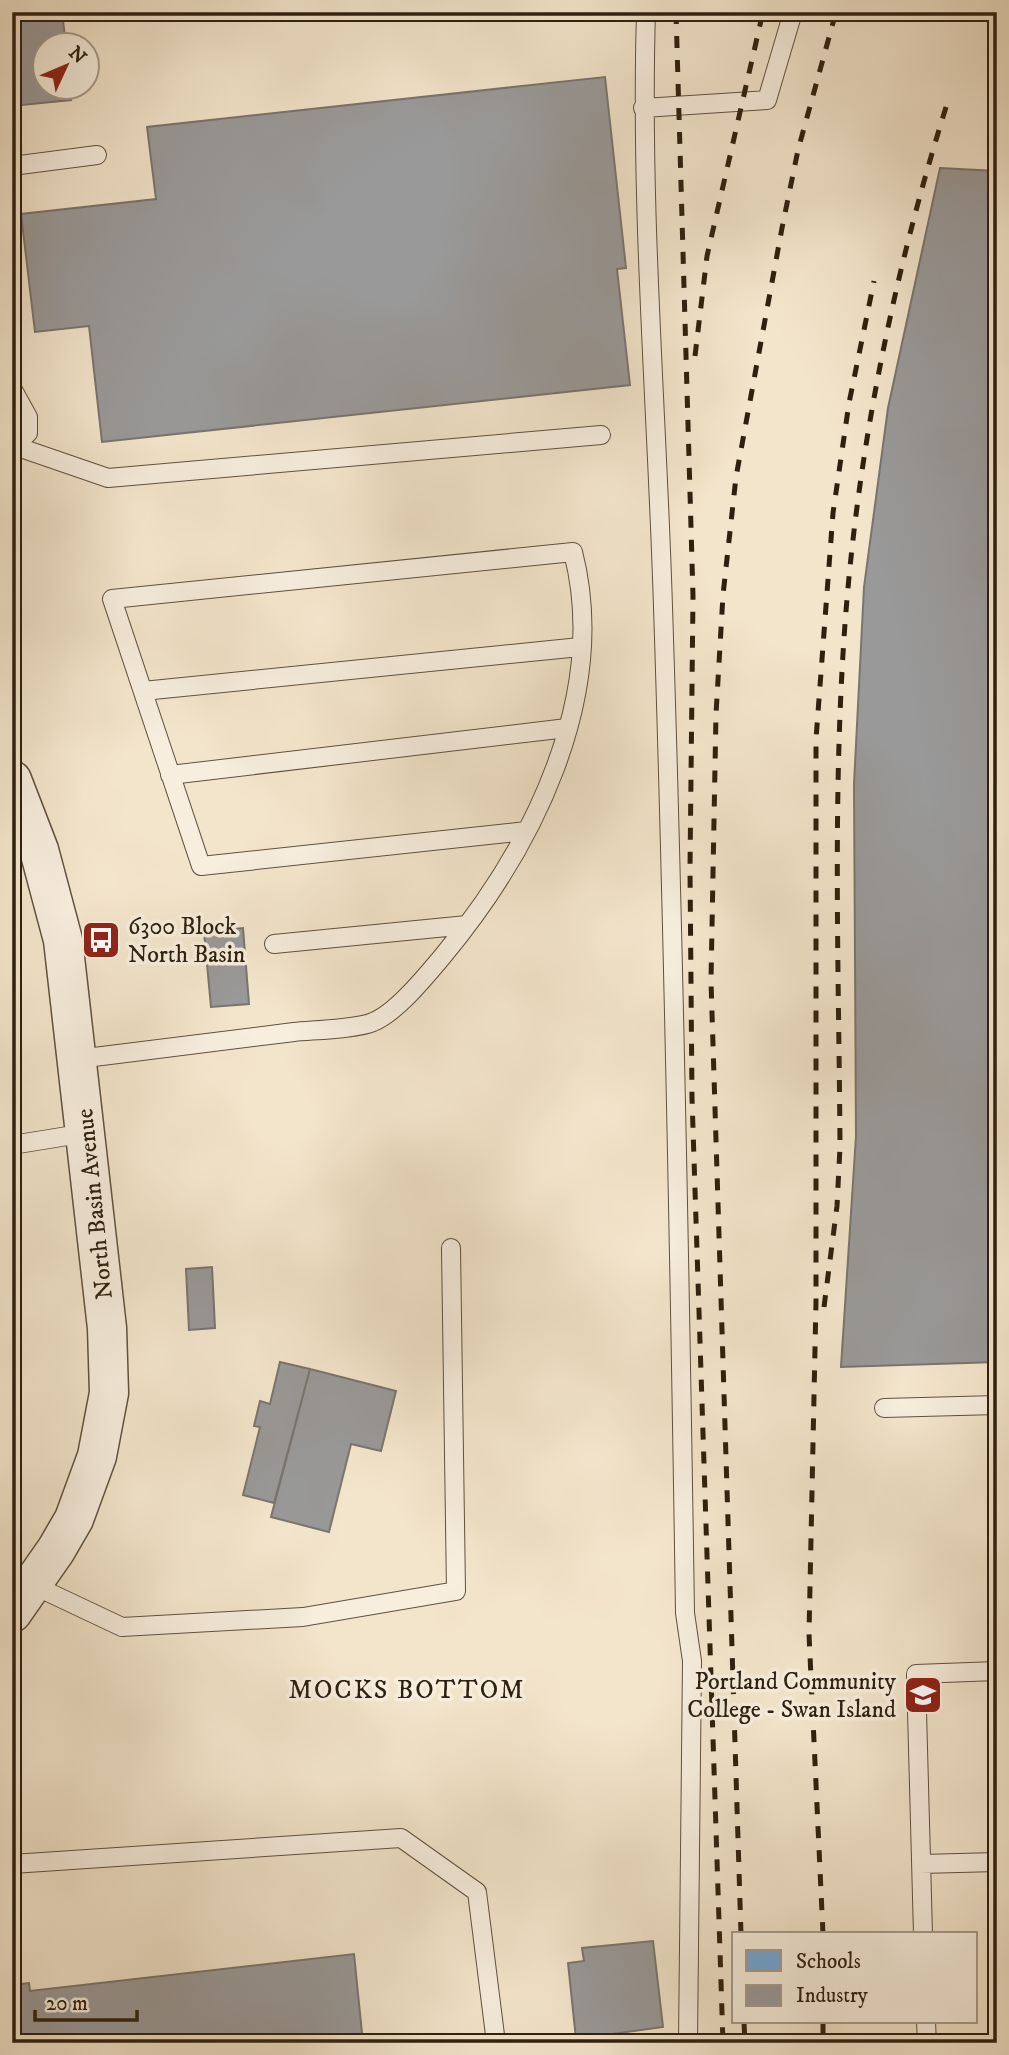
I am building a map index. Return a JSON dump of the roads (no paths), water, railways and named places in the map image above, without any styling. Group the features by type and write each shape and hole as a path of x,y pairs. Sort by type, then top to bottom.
{"street":[{"name":"North Basin Avenue","path":"12,780 39,850 57,910 78,1059 107,1328 109,1393 97,1456 87,1489 57,1550 19,1590"}],"lane":[{"path":"646,12 643,108 659,469 674,928 685,1613 692,1661 688,2043"},
{"path":"643,108 767,100 793,12"},
{"path":"12,166 97,155"},
{"path":"12,388 28,417 28,433 13,447 108,478 601,435"},
{"path":"78,1059 373,1022 415,989 467,925 511,863 551,778 575,703 580,647 581,583 573,552 112,599 201,866 526,831"},
{"path":"142,691 580,647"},
{"path":"170,775 567,728"},
{"path":"274,944 467,925"},
{"path":"12,1145 86,1133"},
{"path":"19,1590 122,1627 303,1617 456,1591 451,1248"},
{"path":"884,1408 997,1405"},
{"path":"923,1932 916,1674 997,1671"},
{"path":"12,1864 401,1838 477,1892 496,2043"},
{"path":"921,1864 997,1862"},
{"path":"926,2024 927,2043"}],"railway":[{"path":"676,12 693,596 690,868 692,1098 723,2043"},
{"path":"695,356 707,256 763,12"},
{"path":"741,1932 711,981 716,714 723,595 736,477 798,150 836,12"},
{"path":"824,1307 837,1206 840,1147 838,777 848,584 866,445 892,307 947,104"},
{"path":"823,1932 809,1634 816,1301 816,739 833,513 849,403 874,281"},
{"path":"744,2024 745,2043"},
{"path":"823,2024 823,2043"}],"place":[{"name":"6300 Block North Basin","path":"101,940"},
{"name":"Portland Community College - Swan Island","path":"923,1695"}],"district":[{"name":"MOCKS BOTTOM","path":"407,1689"}]}
